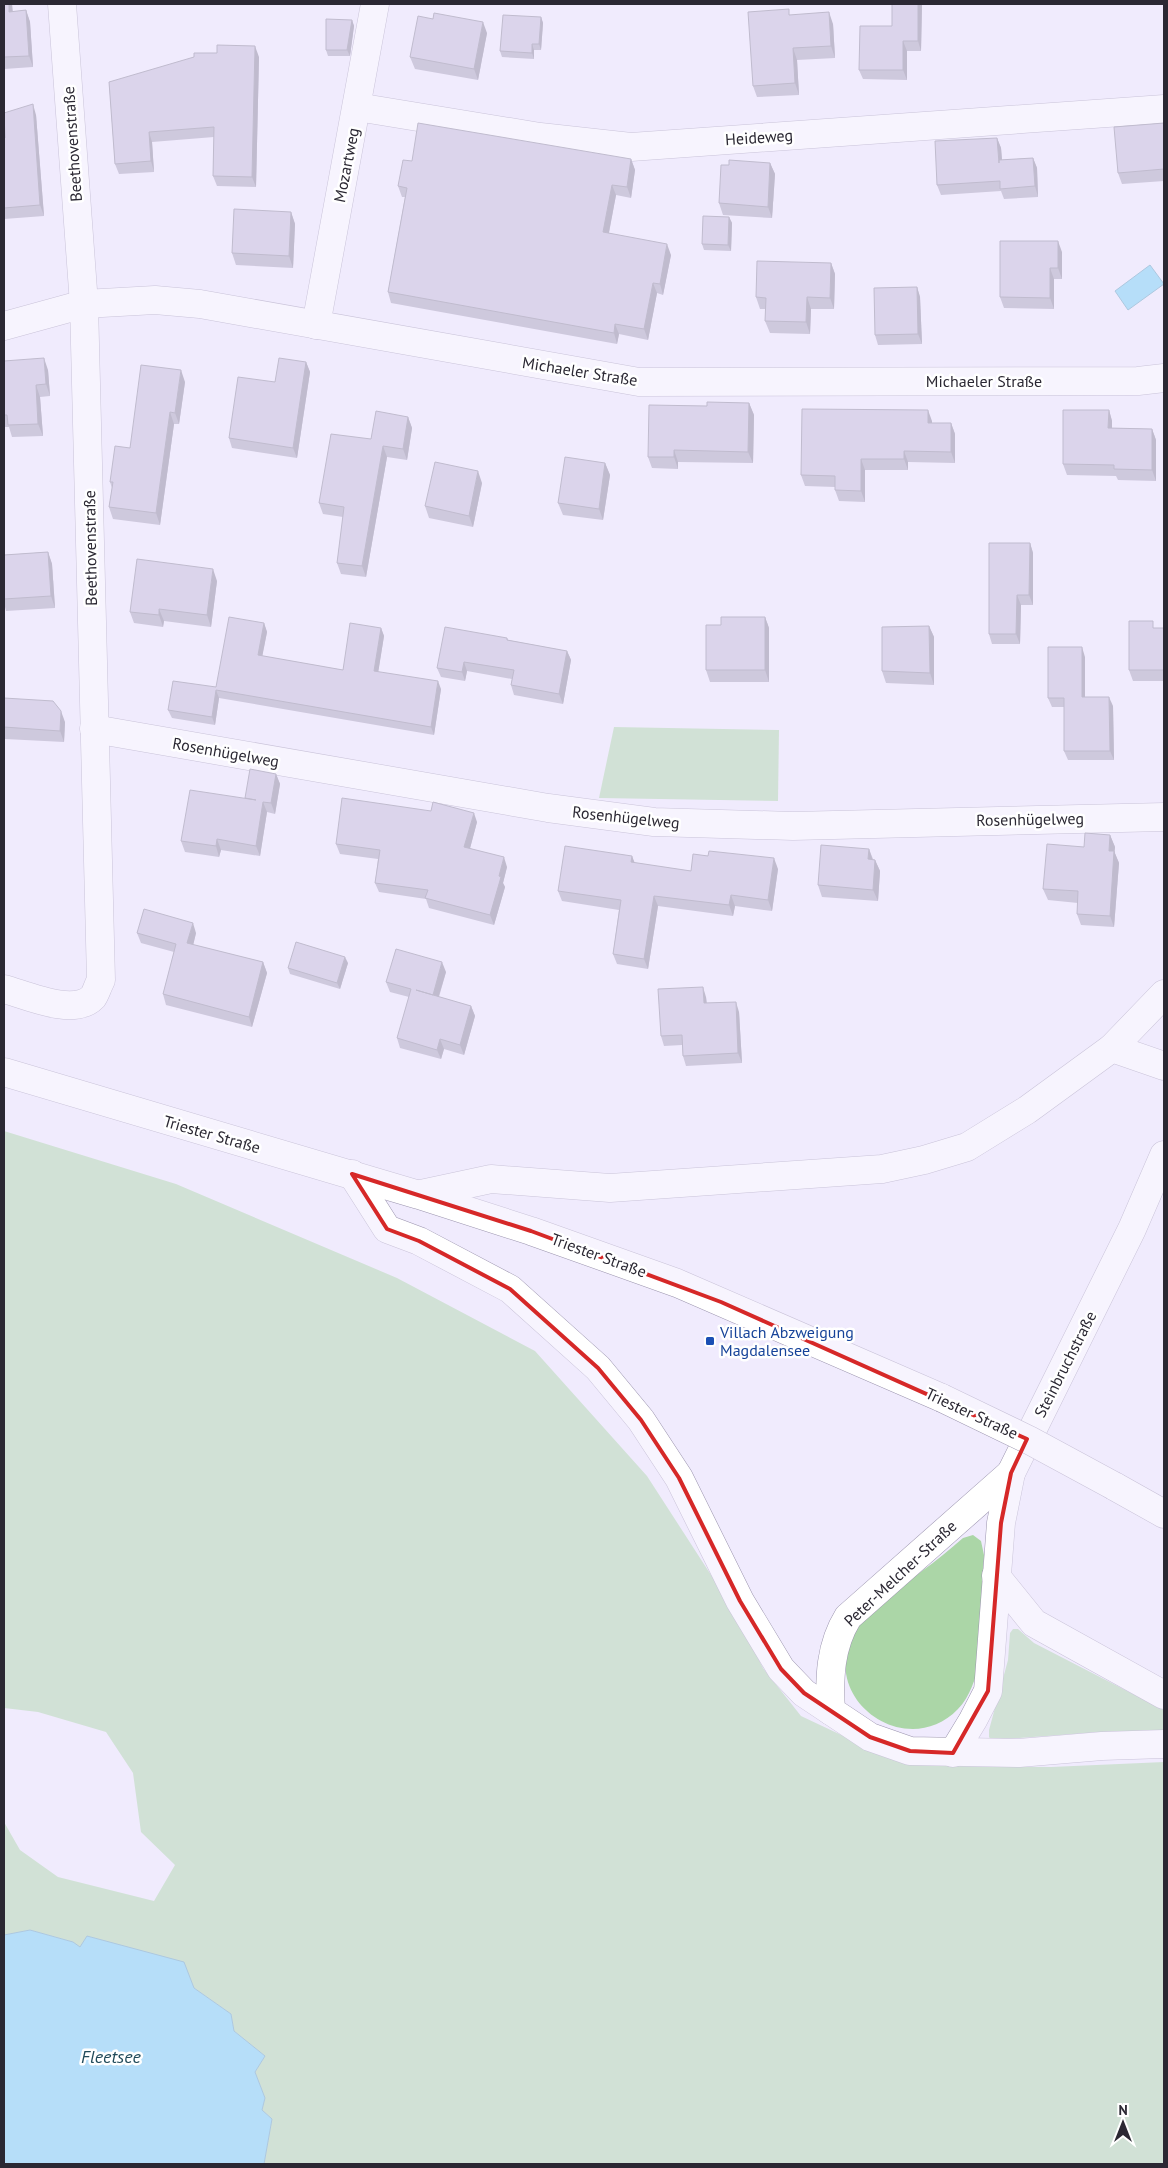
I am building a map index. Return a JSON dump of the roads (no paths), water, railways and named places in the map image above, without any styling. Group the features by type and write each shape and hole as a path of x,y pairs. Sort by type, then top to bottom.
{"street":[{"name":"Beethovenstraße","path":"4,989 66,1007 82,1005 93,997 101,980 84,304 62,4"},
{"name":"Mozartweg","path":"316,325 375,4"},
{"name":"Heideweg","path":"357,107 540,137 630,147 1164,109"},
{"name":"Michaeler Straße","path":"4,326 84,304 156,300 200,304 639,382 1138,381 1164,378"},
{"name":"Rosenhügelweg","path":"94,729 548,808 654,822 793,826 1164,817"},
{"path":"419,1194 491,1179 610,1188 873,1169 899,1165 967,1147 1027,1110 1112,1048 1164,994"},
{"path":"1112,1048 1164,1066"},
{"name":"Triester Straße","path":"4,1072 419,1194 531,1231 677,1283 942,1398 1029,1440 1164,1514"},
{"name":"Steinbruchstraße","path":"953,1753 988,1691 996,1576 1002,1523 1011,1473 1132,1229 1164,1155"},
{"path":"352,1174 387,1230 420,1241 510,1289 598,1368 641,1420 680,1478 740,1601 781,1669 804,1693 870,1737 910,1751 1019,1753 1102,1746 1164,1744"},
{"name":"Peter-Melcher-Straße","path":"831,1711 830,1690 834,1648 838,1633 848,1618 1011,1473"},
{"path":"996,1576 1034,1623 1164,1695"}],"water":[{"path":"1150,265 1164,284 1128,310 1115,291"},
{"name":"Fleetsee","path":"30,1930 73,1942 80,1947 87,1936 184,1962 194,1988 231,2014 234,2031 265,2056 255,2072 265,2098 262,2110 272,2119 264,2164 4,2164 4,1935"}],"place":[{"name":"Villach Abzweigung Magdalensee","path":"710,1341"}]}
